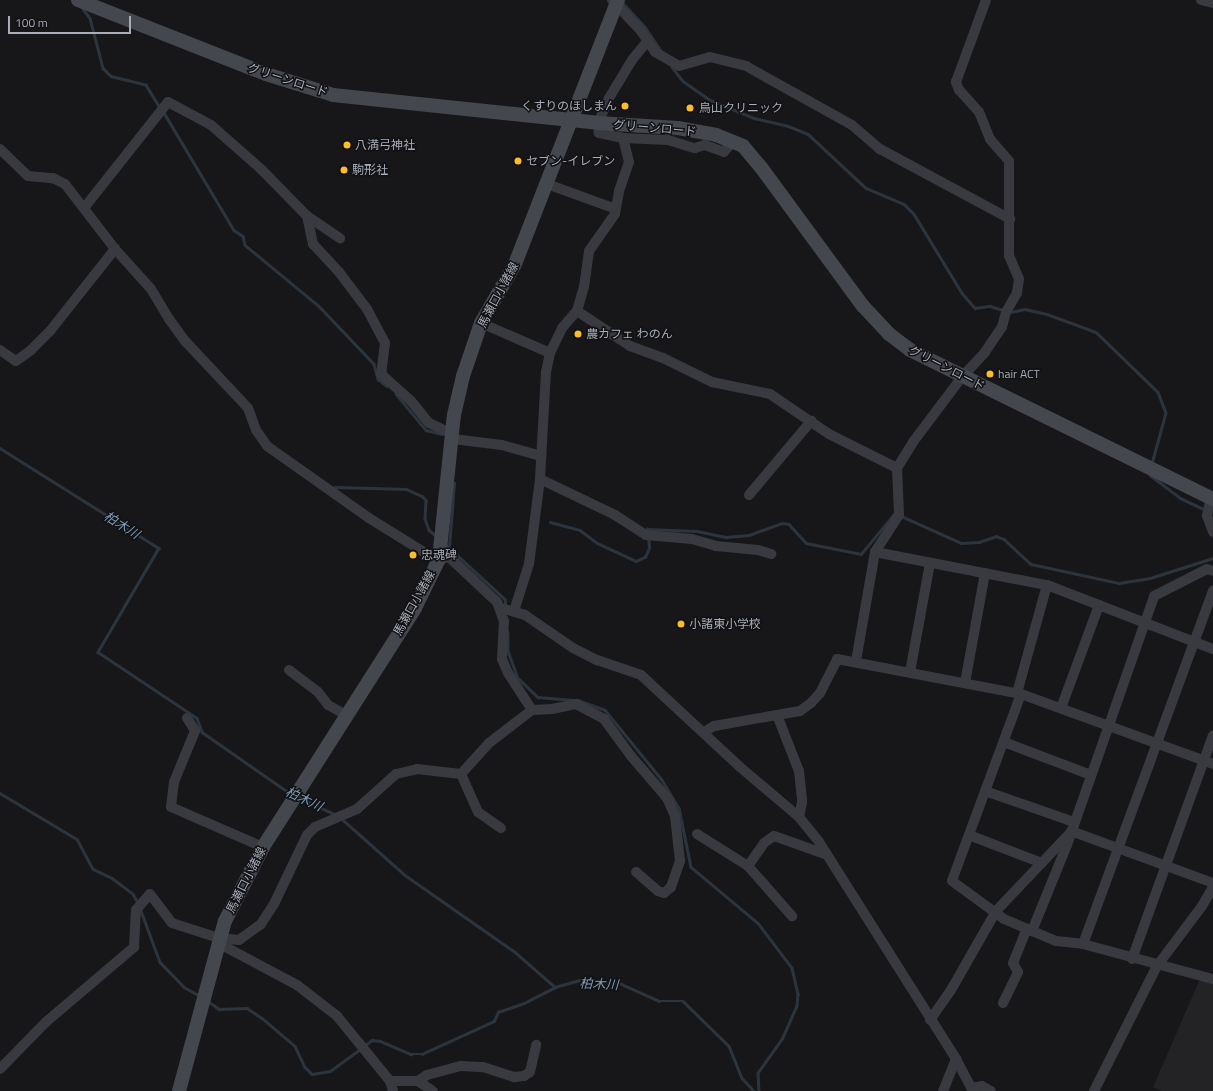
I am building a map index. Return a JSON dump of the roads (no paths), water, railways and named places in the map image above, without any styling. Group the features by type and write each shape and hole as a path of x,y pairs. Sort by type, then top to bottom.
{"street":[{"name":"グリーンロード","path":"78,0 266,74 333,94 598,123 678,128 716,135 742,146 760,166 862,306 888,334 910,350 962,377 1212,498"},
{"path":"856,661 875,552 899,515 897,468 913,442 962,377 985,352 1002,327 1006,312 1017,293 1019,279 1010,256 1009,161 990,139 979,112 959,90 956,82 986,0"},
{"path":"1201,0 1213,3"},
{"name":"馬瀬口小諸線","path":"179,1091 218,940 263,847 415,608 438,559 453,436 454,415 463,376 481,323 515,264 616,1"},
{"path":"616,1 648,40 655,52 679,66 710,57 746,66 852,125 880,149 1010,219"},
{"path":"648,40 621,79 598,123 599,133 623,138 668,140 695,148 705,145 724,152 732,142"},
{"path":"84,208 168,102 211,125 262,170 307,216 340,238"},
{"path":"514,611 529,564 540,479 546,372 550,353 562,328 577,311 584,287 589,251 616,209 619,191 629,162 623,138"},
{"path":"0,149 28,176 53,178 65,184 115,249 152,289 169,319 186,342 248,408 256,430 267,446 369,518 430,556 438,559 450,558 461,565 501,608 504,621 502,659 508,673 532,710"},
{"path":"546,184 616,209"},
{"path":"307,216 313,244 339,272 367,309 384,343 381,374 411,401 430,424 453,436 502,445 541,456"},
{"path":"0,350 16,362 31,350 50,331 115,249"},
{"path":"577,311 630,346 663,358 712,382 770,394 829,434 897,468"},
{"path":"481,323 550,353"},
{"path":"749,495 811,421"},
{"path":"540,479 615,515 646,535 692,539 716,546 758,550 771,554"},
{"path":"1212,498 1207,516 1213,532"},
{"path":"875,552 1047,585 1213,649"},
{"path":"910,672 930,563"},
{"path":"1004,1003 1018,972 1013,963 1030,930 1073,826 1144,623 1156,594 1207,569 1213,570"},
{"path":"965,683 985,573"},
{"path":"1047,585 1019,694 1004,742 952,881 996,911 1004,919 1056,941 1083,944 1157,966 1213,979"},
{"path":"1083,944 1213,590"},
{"path":"1061,708 1099,605"},
{"path":"501,608 514,611 539,622 573,648 597,660 641,675 799,817 825,854 956,1059 972,1089 982,1086 991,1091"},
{"path":"704,732 714,726 800,711 811,703 827,682 837,658 1019,694 1208,762"},
{"path":"289,670 318,692 328,705 346,715"},
{"path":"461,774 489,744 512,723 532,710 552,709 576,704 604,719 631,756 667,798 675,816 680,861 670,887 664,893 658,891 636,872"},
{"path":"778,715 799,771 802,802 799,817"},
{"path":"186,718 196,731 174,782 171,807 263,847"},
{"path":"1132,959 1166,865 1208,762 1213,735"},
{"path":"1004,742 1091,775"},
{"path":"218,940 238,940 261,924 274,904 307,835 315,827 357,809 396,774 417,768 461,774"},
{"path":"461,774 478,812 501,828"},
{"path":"985,791 1073,826 1118,848 1213,883"},
{"path":"930,1020 951,990 996,911 1042,863 1073,826"},
{"path":"697,834 748,866 792,916"},
{"path":"969,835 1042,863"},
{"path":"748,866 764,843 774,836 779,836 825,854"},
{"path":"1094,1091 1157,966 1202,906 1213,887"},
{"path":"0,1069 52,1017 134,947 136,910 150,894 172,923 218,940 297,985 337,1016 392,1086 418,1081 427,1075 462,1066 483,1067 514,1077 524,1076 530,1072 536,1045"},
{"path":"943,1091 956,1059"},
{"path":"418,1081 433,1091"}],"waterway":[{"path":"622,2 645,27 661,51"},
{"path":"83,9 90,18 103,68 111,76 146,85 160,107"},
{"path":"672,67 683,81 710,100 754,118 788,126 808,134 866,188 904,204 914,214 962,293 975,308 990,306 1003,310"},
{"path":"163,111 234,230 243,236 245,245 319,306 374,364 378,379 387,386"},
{"path":"1010,312 1025,309 1047,314 1096,332 1158,392 1166,413 1152,464"},
{"path":"396,394 426,430 442,434"},
{"name":"柏木川","path":"0,448 159,548 98,652 197,718 202,732 291,794"},
{"path":"1150,475 1180,498 1206,510"},
{"path":"449,547 454,483"},
{"path":"335,487 406,489 422,496 426,500 425,519 429,530 436,536"},
{"path":"647,532 647,529 697,531 726,537 749,535 782,523 789,524 806,543 861,554 894,514"},
{"path":"901,516 961,543 979,542 996,536 1004,539 1031,564 1119,583 1150,578 1213,558"},
{"path":"550,522 580,530 597,543 636,561 645,557 649,548 648,537"},
{"path":"446,545 505,599 506,607"},
{"path":"508,632 508,651 518,678 538,697 573,700"},
{"path":"578,700 605,710 662,780 679,808 691,867 758,923 792,968 798,994 797,1006 783,1038 758,1073 759,1091"},
{"path":"0,793 77,839 93,869 112,878 133,894 138,903"},
{"name":"柏木川","path":"300,798 336,815"},
{"name":"柏木川","path":"342,819 405,875 515,952 555,987 580,980 619,983 659,1001 683,1001 729,1046 742,1078 754,1091"},
{"path":"140,908 160,962 184,987 200,996"},
{"path":"364,1046 372,1040 380,1041 411,1054 422,1054 494,1021 498,1012 524,1003 555,987"},
{"path":"208,1001 219,1009 247,1008 262,1018 295,1046 305,1067 312,1074 330,1071 360,1049"}],"place":[{"name":"くすりのほしまん","path":"625,106"},
{"name":"烏山クリニック","path":"690,108"},
{"name":"八満弓神社","path":"347,145"},
{"name":"セブン-イレブン","path":"518,161"},
{"name":"駒形社","path":"344,170"},
{"name":"農カフェ わのん","path":"578,334"},
{"name":"hair ACT","path":"990,374"},
{"name":"忠魂碑","path":"413,555"},
{"name":"小諸東小学校","path":"681,624"}]}
